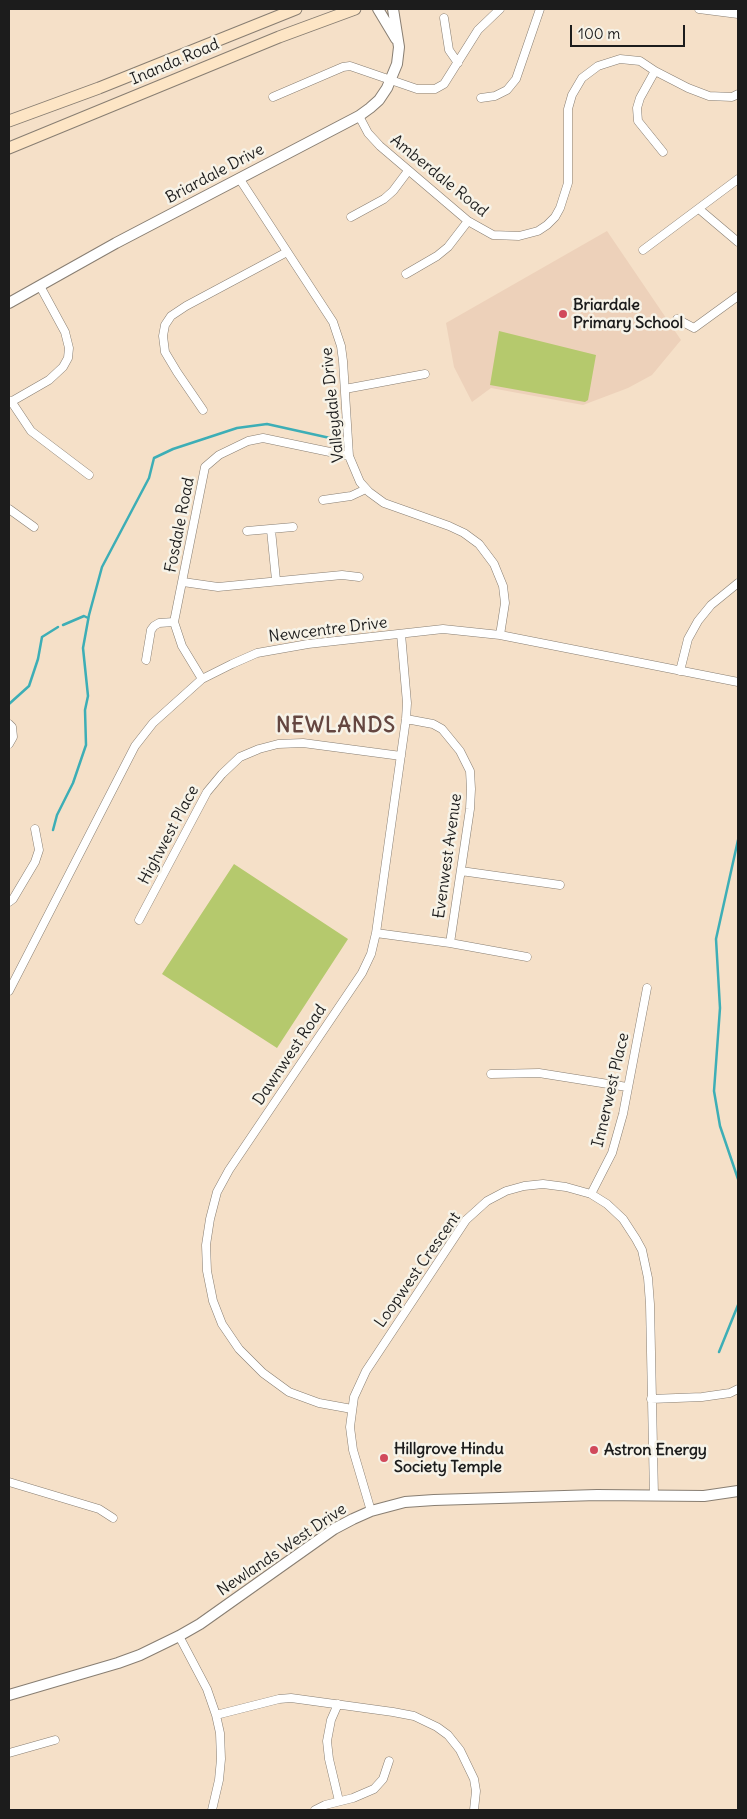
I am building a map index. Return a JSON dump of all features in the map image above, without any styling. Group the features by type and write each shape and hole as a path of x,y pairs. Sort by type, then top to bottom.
{"main road":[{"name":"Inanda Road","path":"9,122 296,9"},
{"name":"Inanda Road","path":"9,148 279,37 356,9"}],"street":[{"path":"378,9 398,42"},
{"name":"Briardale Drive","path":"9,302 116,243 358,116 378,100 391,79 397,64 399,47 393,9"},
{"path":"273,97 348,66 353,66 416,89 435,89 444,84 478,30 500,9"},
{"path":"480,98 495,96 507,90 516,79 540,9"},
{"path":"699,9 738,14"},
{"path":"444,18 449,50 458,63"},
{"name":"Amberdale Road","path":"358,116 368,133 408,171 468,221 493,235 519,236 538,231 547,225 555,218 560,208 568,183 568,109 572,95 582,78 598,66 620,59 640,61 688,88 710,96 732,97 738,94"},
{"path":"655,71 640,98 637,108 638,121 663,152"},
{"path":"351,217 384,199 393,191 408,171"},
{"name":"Valleydale Drive","path":"239,178 333,322 341,346 349,456 354,470 366,489 384,503 449,526 464,533 479,544 494,564 503,586 505,603 500,636"},
{"path":"643,250 738,179"},
{"path":"699,209 738,242"},
{"path":"406,274 437,256 448,246 468,221"},
{"path":"203,410 166,352 163,336 165,325 171,316 186,306 287,252"},
{"path":"40,286 65,332 69,348 68,358 63,367 49,380 10,402 31,432 89,475"},
{"path":"677,319 694,328 738,296"},
{"path":"345,389 425,374"},
{"name":"Fosdale Road","path":"174,622 205,467 219,455 248,441 262,438 349,456"},
{"path":"323,500 351,496 366,489"},
{"path":"9,509 34,526"},
{"path":"247,531 292,527"},
{"path":"271,530 276,580"},
{"path":"183,582 218,587 342,575 359,577"},
{"path":"680,671 685,648 698,621 711,605 738,583"},
{"path":"146,660 151,630 160,623 174,622 182,646 202,679"},
{"name":"Newcentre Drive","path":"10,985 136,746 154,723 202,679 257,654 308,644 443,629 500,636 738,682"},
{"name":"Dawnwest Road","path":"352,1409 319,1403 289,1392 263,1373 239,1349 222,1324 213,1301 207,1271 206,1245 217,1192 229,1170 362,973 371,954 376,933 406,719 407,703 401,634"},
{"name":"Evenwest Avenue","path":"406,719 432,724 442,729 460,751 470,771 471,789 450,943"},
{"path":"9,724 12,727 11,741"},
{"name":"Highwest Place","path":"140,920 207,792 222,774 240,758 260,749 278,744 303,743 401,756"},
{"path":"9,902 13,899 35,862 39,850 35,829"},
{"path":"461,871 560,885"},
{"path":"376,933 450,943 527,957"},
{"name":"Innerwest Place","path":"591,1194 612,1153 623,1114 626,1087 647,988"},
{"path":"490,1074 539,1073 626,1087"},
{"name":"Loopwest Crescent","path":"371,1511 352,1443 350,1427 352,1409 359,1384 466,1220 487,1201 506,1191 524,1186 543,1184 566,1186 591,1194 607,1204 623,1219 636,1239 644,1258 649,1287 654,1496"},
{"path":"651,1399 702,1397 730,1393 738,1389"},
{"path":"9,1482 99,1509 113,1518"},
{"name":"Newlands West Drive","path":"9,1695 118,1663 140,1655 179,1636 200,1624 334,1529 371,1511 405,1502 434,1500 597,1495 704,1496 738,1491"},
{"path":"179,1636 198,1670 216,1714 220,1733 221,1759 219,1780 212,1810"},
{"path":"216,1714 285,1698 304,1698 414,1716 432,1724 448,1735 460,1750 474,1779 476,1791 474,1810"},
{"path":"338,1704 331,1720 328,1742 329,1759 339,1801"},
{"path":"9,1753 54,1740"},
{"path":"315,1810 365,1794 374,1789 383,1779 389,1761"}],"shaded area":[{"name":"Briardale Primary School","path":"607,231 681,340 652,375 628,388 583,405 491,388 472,402 454,367 446,323"}],"green space":[{"path":"499,331 596,355 588,400 585,402 490,385"},
{"path":"234,864 348,939 277,1048 162,974"}],"waterway":[{"path":"53,830 57,815 73,783 86,745 85,710 88,696 83,648 89,615 102,567 149,478 154,458 173,449 237,428 267,424 330,438"},
{"path":"63,625 84,616 88,618"},
{"path":"9,704 29,686 38,659 42,637 58,627"},
{"path":"738,840 716,939 720,1008 714,1091 720,1126 738,1179"},
{"path":"719,1352 738,1305"}],"place":[{"name":"Briardale Primary School","path":"563,314"},
{"name":"Astron Energy","path":"594,1450"},
{"name":"Hillgrove Hindu Society Temple","path":"384,1458"}],"district":[{"name":"NEWLANDS","path":"336,726"}]}
